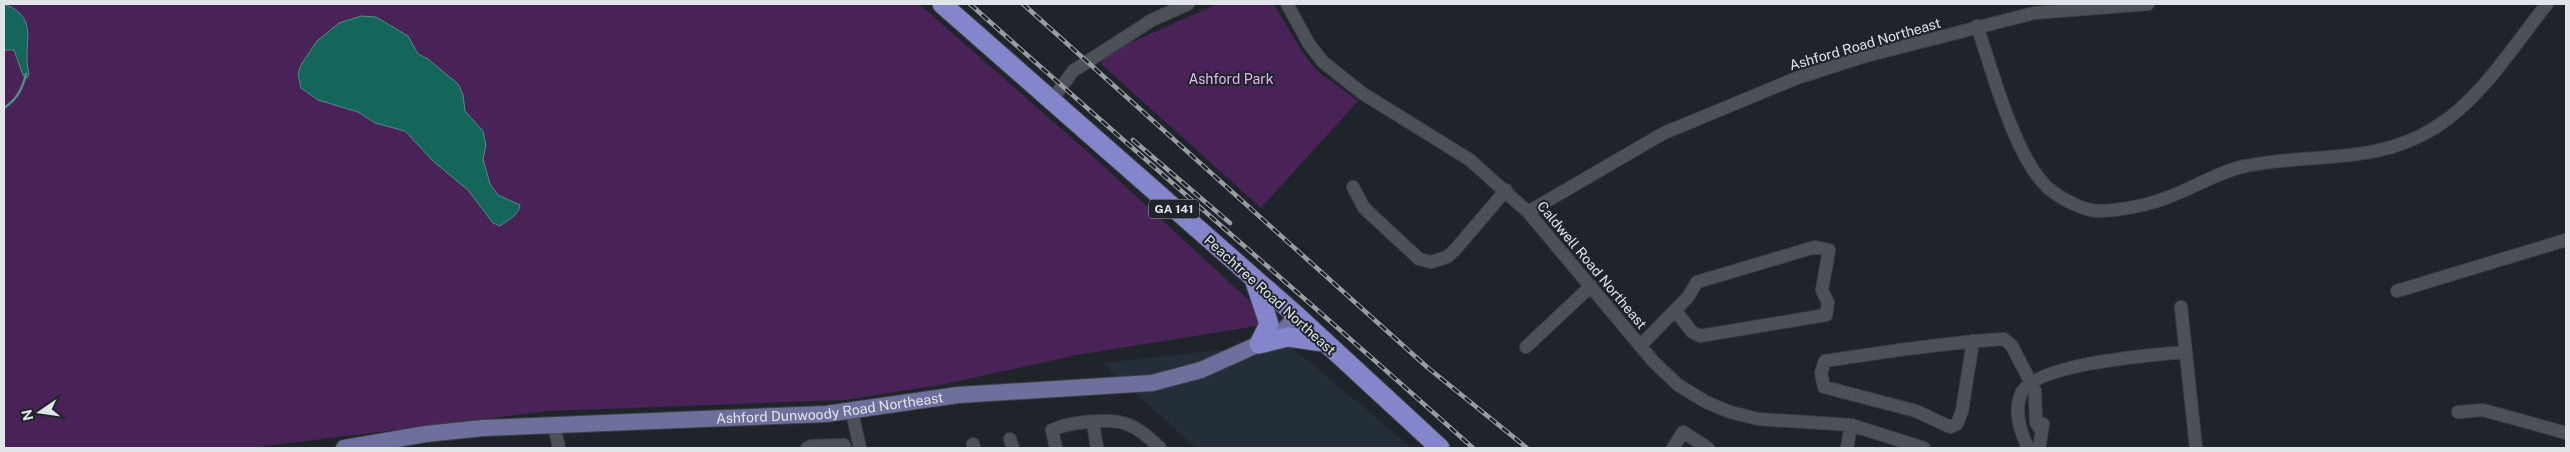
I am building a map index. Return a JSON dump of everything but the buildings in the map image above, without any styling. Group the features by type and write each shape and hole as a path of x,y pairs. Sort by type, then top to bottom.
{"highway":[{"name":"Peachtree Road Northeast","path":"942,4 1297,316 1440,448"},
{"path":"1255,281 1269,324 1259,344"},
{"path":"1259,344 1288,337 1323,342"}],"main road":[{"name":"Ashford Dunwoody Road Northeast","path":"344,448 426,434 554,425 852,412 958,394 1152,383 1201,370 1259,344 1283,331 1297,316"}],"street":[{"path":"1052,100 1073,71 1152,20 1188,4"},
{"name":"Caldwell Road Northeast","path":"1287,4 1309,44 1329,67 1362,93 1470,160 1506,190 1528,212 1640,346 1678,385 1706,402 1730,412 1758,419 1851,425 1924,448"},
{"name":"Ashford Road Northeast","path":"1528,212 1664,133 1797,78 1862,57 1977,26 2034,13 2078,6 2148,4"},
{"path":"1977,26 2016,135 2030,165 2049,188 2074,204 2096,211 2139,206 2245,166 2375,153 2413,139 2437,127 2466,102 2492,73 2547,4"},
{"path":"1353,187 1364,208 1419,260 1431,262 1446,257 1454,251 1506,190"},
{"path":"2397,292 2566,240"},
{"path":"1640,346 1675,310 1697,282 1815,247 1829,250 1822,290 1828,303 1826,315 1700,336 1692,332 1675,310"},
{"path":"1526,348 1591,286"},
{"path":"2181,307 2196,448"},
{"path":"1973,341 1962,411 1957,424 1950,428 1916,410 1824,388 1822,373 1825,361 1973,341 2004,339 2012,346 2040,400 2044,426 2041,430 2039,448"},
{"path":"2028,448 2020,432 2018,421 2020,396 2032,387 2086,363 2186,352"},
{"path":"2458,412 2483,410 2566,433"},
{"path":"852,412 860,448"},
{"path":"1056,448 1052,430 1063,425 1111,421 1128,424 1147,436 1160,448"},
{"path":"1093,423 1097,448"},
{"path":"554,425 559,448"},
{"path":"1847,448 1851,425"},
{"path":"1673,448 1683,432 1708,448"},
{"path":"807,448 811,446 844,445 846,448"}],"shaded area":[{"path":"4,4 16,10 23,17 26,25 28,33 27,63 29,74 27,78 23,75 14,50 4,50"},
{"path":"361,16 376,17 408,36 418,54 428,59 458,84 463,95 465,111 483,131 486,145 483,159 490,184 498,195 520,205 518,212 500,226 493,223 468,190 434,162 405,131 375,123 358,112 318,100 301,88 298,74 301,65 317,41 339,23"},
{"path":"1286,343 1412,448 1196,448 1102,363"}],"green space":[{"path":"4,4 919,4 1097,160 1268,318 1269,324 1077,355 945,384 846,400 549,411 250,448 4,448"},
{"name":"Ashford Park","path":"1217,4 1274,4 1301,50 1316,70 1358,101 1261,208 1100,63 1112,51"}],"waterway":[{"path":"4,108 18,94 26,74"}],"railway":[{"path":"970,4 1473,448"},
{"path":"1023,4 1427,367 1527,448"},
{"path":"1133,140 1230,223"}]}
